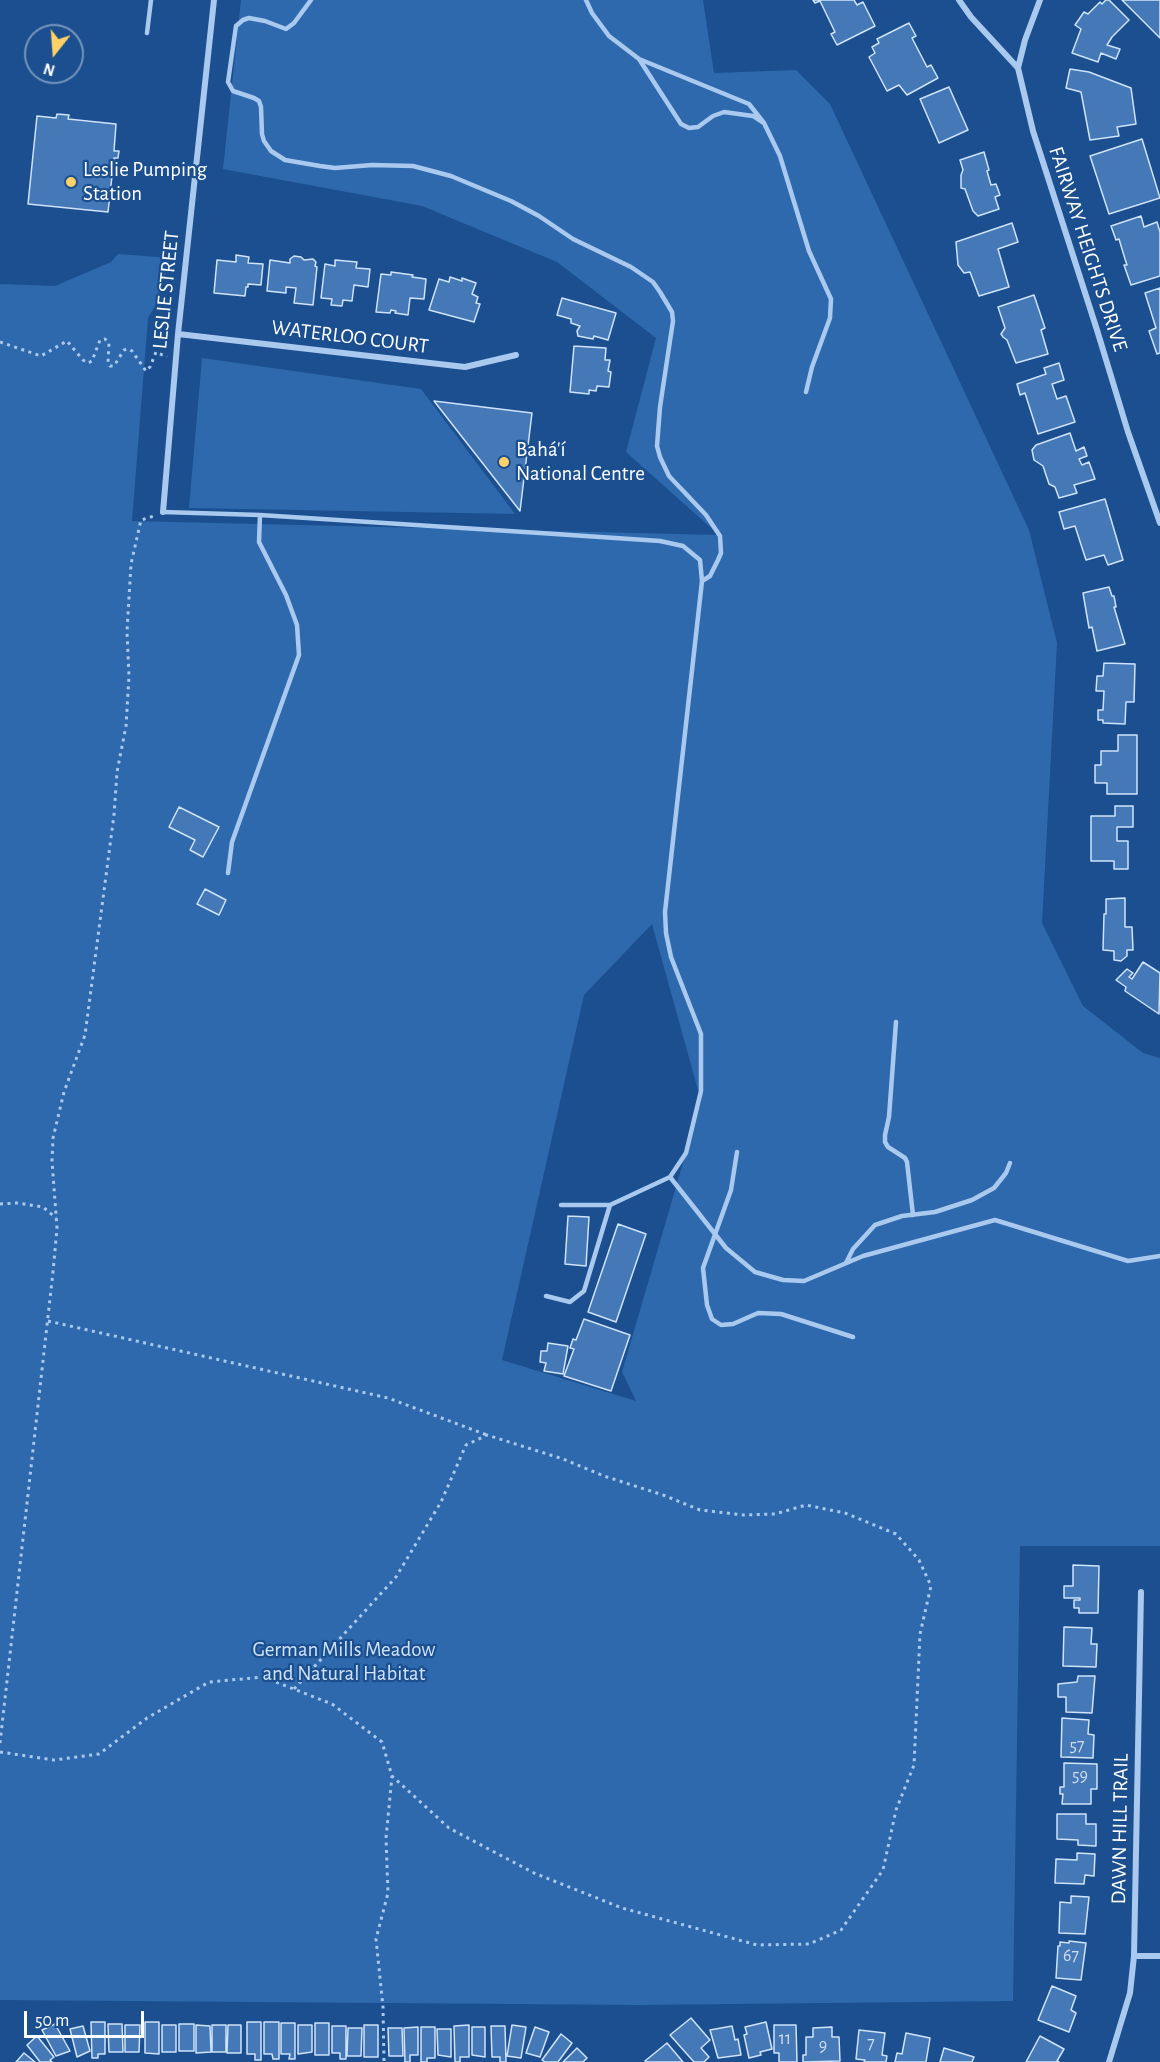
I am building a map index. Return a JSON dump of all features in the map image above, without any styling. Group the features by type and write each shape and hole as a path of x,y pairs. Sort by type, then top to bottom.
{"street":[{"name":"LESLIE STREET","path":"163,512 178,334 214,0"},
{"name":"FAIRWAY HEIGHTS DRIVE","path":"959,0 971,17 1018,68 1033,131 1128,432 1160,524"},
{"path":"1018,68 1028,29 1040,0"},
{"name":"WATERLOO COURT","path":"178,334 465,368 516,355"},
{"name":"DAWN HILL TRAIL","path":"1109,2062 1130,1992 1134,1956 1142,1592"},
{"path":"1134,1956 1160,1956"}],"lane":[{"path":"147,33 152,0"},
{"path":"311,0 286,29 246,18 236,26 228,82 233,91 259,101 264,141 276,155 285,160 335,168 396,165 426,168 451,176 490,191 530,211 573,239 631,267 653,282 660,292 672,312 673,321 660,407 657,446 669,476 706,515 720,536 721,553 710,576 702,581"},
{"path":"586,0 592,13 609,36 639,59 749,104 764,123 780,156 809,251 831,299 830,318 812,367 806,392"},
{"path":"639,59 681,124 689,128 698,127 718,113 724,112 753,116 764,123"},
{"path":"163,512 260,515 660,541 683,546 700,560 702,581 665,912 671,957 701,1034 701,1091 686,1153 670,1177 610,1205 561,1205"},
{"path":"228,873 232,842 299,655 297,625 286,595 259,542 260,515"},
{"path":"896,1022 885,1142 907,1162 913,1215"},
{"path":"737,1152 731,1190 703,1268 707,1305 712,1319 721,1325 734,1324 758,1312 781,1314 853,1337"},
{"path":"846,1263 853,1249 874,1225 902,1216 935,1212 972,1200 994,1188 1006,1173 1010,1163"},
{"path":"670,1177 726,1248 755,1272 783,1280 804,1281 863,1256 995,1220 1128,1261 1160,1256"},
{"path":"546,1296 570,1302 584,1291 610,1205"}],"path":[{"path":"0,342 41,356 67,341 88,363 92,361 100,340 105,339 109,343 108,363 110,366 114,366 124,350 129,349 146,371 156,352 176,362"},
{"path":"0,1743 57,1228 52,1161 53,1138 64,1092 85,1035 114,815 117,772 126,726 129,676 127,632 131,564 141,520 163,512"},
{"path":"0,1204 16,1203 43,1208 56,1218"},
{"path":"48,1322 388,1398 700,1510 744,1515 775,1514 806,1504 845,1513 896,1534 919,1560 931,1586 920,1634 914,1765 896,1810 883,1870 841,1930 809,1944 757,1945 622,1908 534,1873 449,1828 393,1776"},
{"path":"294,1689 396,1577 441,1502 466,1445 487,1435"},
{"path":"0,1752 54,1760 99,1754 147,1718 209,1682 263,1677 332,1704 382,1742 393,1776 386,1838 388,1893 376,1939 383,2007 384,2062"}],"green space":[{"name":"German Mills Meadow and Natural Habitat","path":"241,0 703,0 714,73 796,70 830,104 1029,530 1057,643 1042,923 1083,1006 1143,1053 1160,1058 1160,1546 1020,1546 1013,2001 639,2005 0,2000 0,284 55,286 111,262 118,254 171,258 154,308 148,318 132,521 719,535 626,452 656,338 557,262 422,206 223,169","holes":["652,924 701,1101 622,1372 636,1401 502,1360 584,995"]},
{"path":"202,358 421,389 515,514 189,508"}],"building":[{"path":"813,0 854,0 857,5 863,2 875,26 837,45 831,34 835,32 820,1 815,3"},
{"path":"1109,0 1129,20 1107,45 1120,49 1116,59 1101,53 1098,62 1072,53 1081,29 1075,25 1084,12 1088,14 1100,2 1102,4"},
{"path":"1122,0 1160,0 1160,38"},
{"path":"909,23 916,36 912,38 927,67 931,65 938,78 907,95 899,85 887,91 869,57 875,53 872,47 879,43 877,39"},
{"path":"1070,69 1089,72 1131,88 1136,124 1117,127 1119,136 1090,140 1081,92 1066,88"},
{"path":"949,87 968,130 939,143 920,99"},
{"name":"Leslie Pumping Station","path":"57,114 69,115 68,119 116,124 114,151 119,151 118,158 114,158 108,212 28,204 37,116 56,118"},
{"path":"1142,139 1160,198 1109,214 1090,156"},
{"path":"984,152 991,185 996,184 1000,195 995,197 999,209 978,216 973,211 965,189 961,188 963,170 960,160"},
{"path":"1141,216 1144,227 1157,222 1160,232 1160,276 1131,285 1119,239 1116,240 1111,226"},
{"path":"1012,223 1018,242 998,249 1009,287 979,296 970,272 964,273 958,265 956,242"},
{"path":"236,255 249,257 248,263 263,264 261,285 248,284 245,296 214,293 217,260 236,262"},
{"path":"294,256 304,260 313,259 316,262 313,305 294,303 296,288 286,287 286,293 267,291 270,260 290,263 290,259"},
{"path":"335,260 357,262 356,268 370,269 368,287 354,285 352,301 343,300 342,306 331,305 332,299 321,298 325,264 335,266"},
{"path":"391,272 426,279 424,299 410,298 408,315 391,310 390,313 376,312 381,274 391,275"},
{"path":"450,277 476,283 472,294 478,297 476,303 480,304 474,322 429,310 439,279 449,282"},
{"path":"1160,288 1160,353 1157,354 1149,331 1156,328 1145,293"},
{"path":"1034,295 1045,328 1041,330 1048,354 1016,363 1007,340 1001,334 1005,328 998,307"},
{"path":"562,298 616,313 608,340 594,336 593,339 578,336 577,331 580,326 571,323 571,319 557,315"},
{"path":"574,346 606,348 605,360 610,360 608,371 611,372 609,387 597,386 596,391 589,390 589,394 570,392"},
{"path":"1059,363 1064,380 1052,384 1057,399 1066,396 1075,422 1038,434 1025,393 1020,395 1017,384 1046,374 1044,368"},
{"name":"Bahá'í National Centre","path":"434,401 532,413 520,511"},
{"path":"1070,433 1076,451 1084,447 1087,456 1079,459 1082,465 1089,462 1095,479 1074,485 1077,493 1059,498 1055,487 1049,484 1043,466 1034,460 1032,450 1036,445"},
{"path":"1105,499 1123,560 1108,565 1104,555 1086,560 1075,526 1064,529 1059,512"},
{"path":"1109,587 1114,596 1116,607 1114,607 1125,644 1097,651 1092,627 1089,628 1083,593"},
{"path":"1104,663 1135,664 1134,702 1126,702 1125,724 1103,723 1103,720 1098,720 1098,710 1103,710 1104,691 1096,691 1097,676 1103,676"},
{"path":"1118,735 1137,735 1137,794 1107,794 1107,783 1095,783 1095,765 1101,765 1101,751 1118,751"},
{"path":"1115,806 1133,806 1133,827 1117,827 1117,841 1128,841 1128,869 1114,869 1114,861 1091,861 1091,816 1115,816"},
{"path":"179,807 219,827 203,857 190,850 195,840 169,827"},
{"path":"205,889 226,900 219,915 197,904"},
{"path":"1125,898 1125,927 1132,927 1133,950 1127,950 1127,956 1121,961 1114,960 1114,951 1103,950 1104,914 1106,914 1106,899"},
{"path":"1143,962 1160,973 1159,1014 1125,991 1126,987 1116,980 1127,969 1133,973 1129,977 1132,979"},
{"path":"568,1216 589,1217 586,1266 565,1264"},
{"path":"618,1224 646,1234 616,1322 588,1312"},
{"path":"584,1319 630,1335 611,1391 564,1376 574,1349 570,1348 573,1339 576,1340"},
{"path":"548,1343 568,1346 563,1374 544,1371 546,1363 540,1362 541,1351 547,1351"},
{"path":"1073,1565 1099,1566 1098,1613 1079,1613 1079,1608 1074,1608 1074,1600 1080,1600 1080,1598 1064,1598 1064,1586 1073,1586"},
{"path":"1064,1627 1092,1628 1091,1644 1097,1644 1096,1667 1063,1666"},
{"path":"1078,1676 1095,1676 1092,1713 1066,1712 1066,1697 1058,1697 1058,1684 1077,1682"},
{"path":"1062,1718 1089,1720 1088,1734 1094,1735 1093,1758 1061,1757"},
{"path":"1064,1763 1097,1764 1097,1789 1091,1789 1091,1804 1062,1804 1063,1794 1060,1794 1060,1787 1064,1787"},
{"path":"1057,1814 1086,1814 1086,1824 1096,1824 1096,1846 1078,1845 1078,1840 1057,1839"},
{"path":"1077,1853 1095,1854 1094,1876 1085,1875 1084,1884 1055,1883 1056,1859 1077,1860"},
{"path":"1071,1896 1089,1897 1085,1934 1059,1933 1060,1902 1071,1903"},
{"path":"1069,1941 1086,1943 1081,1980 1056,1978 1058,1946 1060,1942 1069,1943"},
{"path":"1052,1986 1076,1996 1071,2010 1076,2013 1069,2032 1038,2020"},
{"path":"691,2018 710,2040 701,2048 709,2057 704,2062 694,2062 670,2035"},
{"path":"91,2022 105,2022 105,2054 98,2054 98,2058 92,2058"},
{"path":"145,2022 159,2022 159,2054 145,2053"},
{"path":"247,2022 261,2022 261,2060 255,2060 255,2054 247,2054"},
{"path":"264,2022 279,2022 279,2059 273,2059 272,2054 264,2054"},
{"path":"766,2022 772,2049 749,2058 744,2035 747,2034 745,2027"},
{"path":"281,2023 295,2023 295,2059 289,2059 290,2054 281,2054"},
{"path":"315,2023 329,2023 329,2055 315,2055"},
{"path":"55,2024 70,2051 56,2056 42,2030"},
{"path":"108,2024 122,2024 123,2052 109,2052"},
{"path":"179,2024 194,2024 194,2051 179,2051"},
{"path":"125,2025 140,2025 139,2052 125,2052"},
{"path":"162,2025 176,2025 176,2052 162,2052"},
{"path":"196,2025 210,2026 211,2052 196,2053"},
{"path":"212,2025 226,2025 226,2052 212,2052"},
{"path":"228,2025 241,2025 241,2053 227,2053"},
{"path":"298,2025 312,2025 312,2052 298,2054"},
{"path":"364,2025 378,2025 378,2057 364,2057"},
{"path":"469,2025 469,2057 460,2057 460,2062 455,2062 454,2026"},
{"path":"512,2025 526,2027 521,2058 507,2056"},
{"path":"774,2025 796,2025 797,2062 779,2062 779,2053 774,2053"},
{"path":"83,2026 90,2051 77,2057 70,2029"},
{"path":"332,2026 346,2026 346,2059 340,2059 340,2053 332,2053"},
{"path":"491,2026 505,2026 506,2062 500,2062 500,2057 492,2057"},
{"path":"732,2026 735,2040 738,2039 741,2055 718,2058 710,2030"},
{"path":"418,2027 418,2055 410,2055 410,2062 405,2062 404,2028"},
{"path":"421,2027 435,2027 435,2058 427,2058 427,2062 421,2062"},
{"path":"472,2027 485,2027 485,2057 472,2055"},
{"path":"535,2027 549,2032 540,2057 526,2053"},
{"path":"832,2027 832,2037 839,2037 840,2061 803,2062 803,2055 806,2055 806,2037 813,2037 813,2028"},
{"path":"348,2028 362,2028 361,2056 347,2056"},
{"path":"388,2028 402,2028 403,2056 389,2056"},
{"path":"437,2029 451,2029 451,2057 438,2055"},
{"path":"859,2030 885,2033 882,2055 887,2056 886,2062 864,2062 865,2060 856,2059"},
{"path":"906,2033 930,2038 926,2062 895,2062 897,2053 902,2054"},
{"path":"561,2034 572,2043 558,2062 545,2062 542,2060"},
{"path":"37,2036 54,2057 50,2060 52,2062 40,2062 27,2045"},
{"path":"1040,2036 1064,2049 1057,2061 1059,2062 1026,2062"},
{"path":"667,2043 683,2062 645,2061"},
{"path":"577,2048 587,2058 583,2062 563,2062"},
{"path":"944,2048 974,2057 972,2062 940,2062"},
{"path":"24,2053 35,2062 16,2062"}],"place":[{"name":"Leslie Pumping Station","path":"71,182"},
{"name":"Bahá'í National Centre","path":"504,462"}]}
